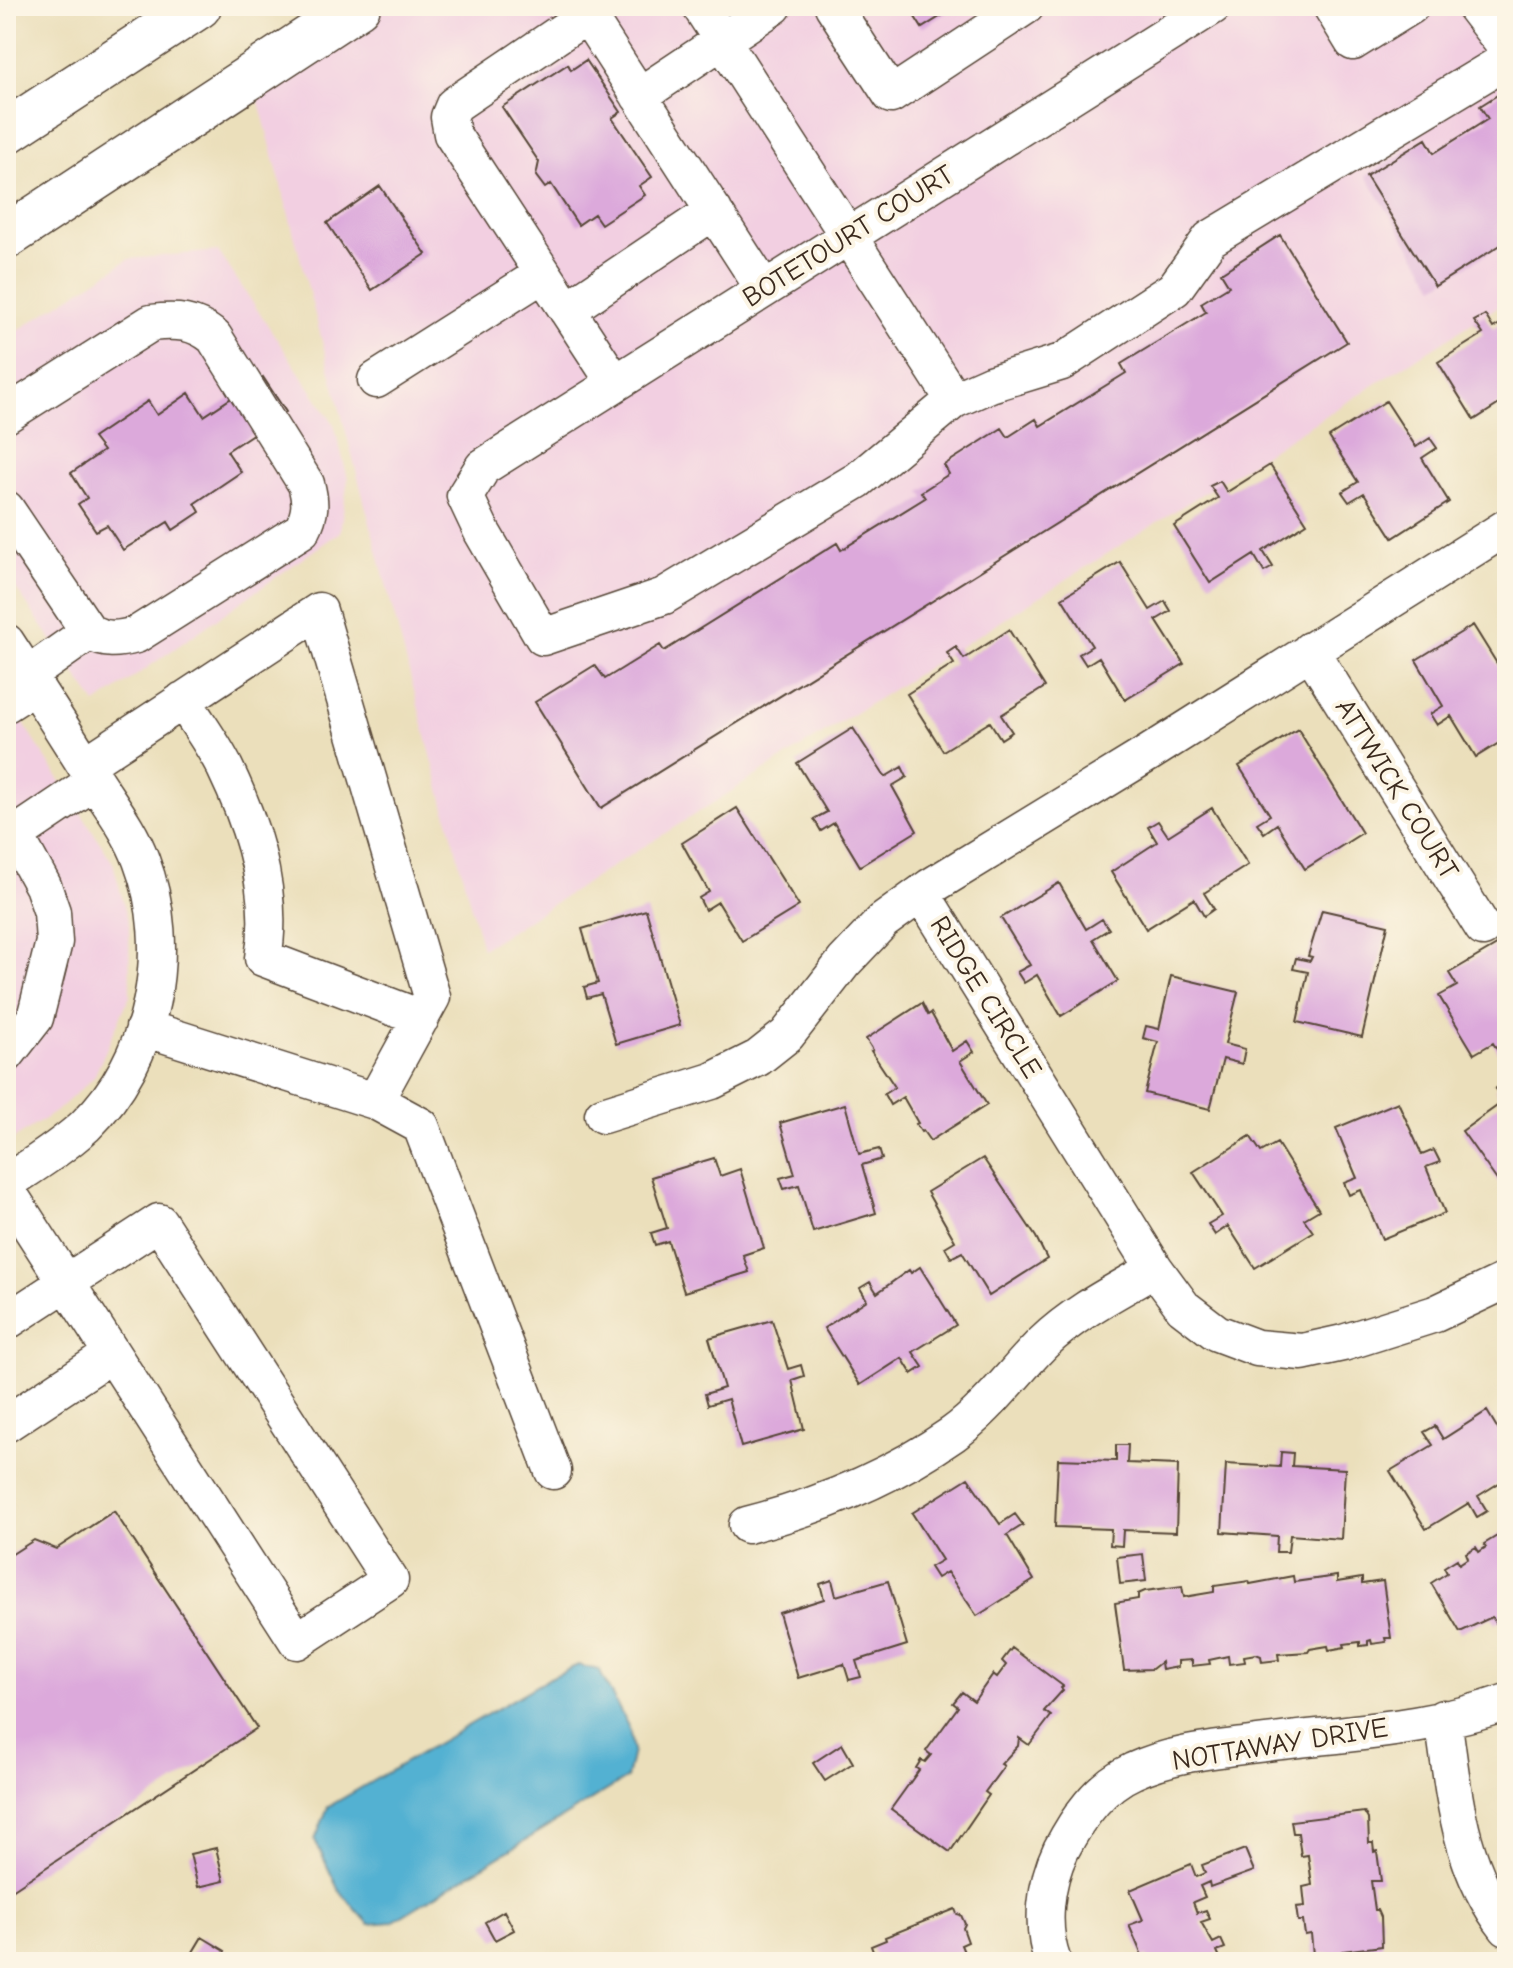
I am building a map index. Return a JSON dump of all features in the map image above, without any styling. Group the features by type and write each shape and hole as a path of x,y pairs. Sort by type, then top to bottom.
{"main road":[{"path":"6,132 199,6"},
{"path":"6,237 358,6"}],"street":[{"path":"700,6 954,400 990,384 1062,362 1174,289 1210,239 1507,60"},
{"path":"639,96 774,6"},
{"path":"833,6 891,95 1026,6"},
{"name":"BOTETOURT COURT","path":"954,400 858,480 664,596 543,637 482,532 465,496 483,467 1213,6"},
{"path":"1331,6 1353,42 1411,6"},
{"path":"1474,6 1507,49"},
{"path":"615,383 452,134 449,117 454,105 587,15 764,289"},
{"path":"567,310 714,211"},
{"path":"376,380 543,274"},
{"path":"6,415 151,323 179,321 200,326 214,337 306,484 310,516 302,530 136,635 119,640 102,639 89,632 6,509"},
{"name":"RIDGE CIRCLE","path":"1507,527 922,894 1155,1269 1183,1307 1217,1333 1257,1348 1302,1352 1343,1343 1435,1314 1507,1280"},
{"path":"6,1055 35,1018 54,942 48,899 11,838 183,700 319,611 432,997 375,1101"},
{"path":"22,689 89,632"},
{"path":"6,642 22,689 90,773 141,858 152,898 158,951 149,1017 131,1062 105,1103 84,1126 6,1186 66,1282 112,1354 297,1641 390,1580 159,1222 66,1282 6,1322"},
{"name":"ATTWICK COURT","path":"1310,650 1483,928"},
{"path":"183,700 225,767 254,841 263,882 266,942 263,958 421,1018"},
{"path":"603,1115 712,1081 758,1058 787,1035 844,962 883,921 922,894"},
{"path":"144,1028 375,1101 421,1126 553,1471"},
{"path":"747,1525 804,1511 868,1484 926,1453 954,1433 998,1392 1045,1342 1078,1316 1155,1269"},
{"path":"6,1424 112,1354"},
{"name":"NOTTAWAY DRIVE","path":"1053,1962 1046,1924 1047,1892 1055,1863 1076,1821 1096,1798 1133,1770 1192,1752 1407,1725 1507,1702"},
{"path":"1443,1718 1461,1838 1474,1874 1507,1928"}],"shaded area":[{"path":"358,6 1507,6 1507,301 482,949 252,75"},
{"path":"218,251 334,424 348,479 340,532 96,704 6,574 6,338 129,259"},
{"path":"6,696 113,863 129,924 130,995 94,1077 58,1110 6,1144"}],"water":[{"path":"578,1665 599,1670 629,1728 633,1751 627,1778 392,1922 369,1924 338,1889 315,1840 328,1807 550,1678"}],"building":[{"path":"908,6 957,6 922,28"},
{"path":"586,60 621,112 612,118 652,177 639,186 645,195 601,224 594,214 578,225 551,184 545,188 536,176 539,162 502,107 568,64 571,70"},
{"path":"1507,89 1507,241 1435,286 1366,176 1426,139 1434,153 1488,119 1480,106"},
{"path":"380,186 426,254 372,290 327,223"},
{"path":"1280,235 1347,342 601,808 535,702 595,665 605,679 660,645 664,651 837,543 841,550 925,498 921,492 949,474 944,465 1002,428 1008,437 1036,419 1040,426 1126,373 1121,364 1206,312 1201,303 1229,286 1221,273"},
{"path":"1485,315 1493,328 1507,320 1507,399 1474,420 1438,362 1483,334 1474,321"},
{"path":"263,377 286,412 227,451 241,472 195,503 200,512 173,530 168,522 123,550 107,525 96,531 78,504 87,498 71,473 103,451 93,438 148,401 157,415 189,393 204,416"},
{"path":"1386,401 1416,447 1430,438 1437,448 1422,458 1449,502 1393,538 1364,493 1349,502 1342,492 1358,482 1329,437"},
{"path":"1270,465 1307,523 1263,551 1273,567 1264,572 1254,555 1210,583 1174,526 1218,498 1210,486 1220,481 1227,492"},
{"path":"1120,562 1150,610 1165,601 1171,611 1156,620 1184,664 1125,700 1099,657 1086,665 1079,654 1092,646 1062,598"},
{"path":"1473,625 1501,670 1507,667 1507,738 1476,757 1451,716 1437,725 1430,714 1443,706 1416,660"},
{"path":"1009,630 1045,687 1001,715 1012,732 1001,739 990,722 943,751 907,694 954,664 947,653 956,647 964,659"},
{"path":"853,728 885,777 902,767 907,777 892,786 917,831 860,866 834,823 821,831 814,819 827,812 797,763"},
{"path":"1298,729 1362,833 1305,869 1277,824 1264,833 1257,823 1270,815 1239,766"},
{"path":"737,808 799,906 742,941 718,902 705,910 699,898 709,892 682,843"},
{"path":"1212,808 1248,865 1204,893 1214,909 1204,916 1194,899 1146,929 1111,872 1157,842 1148,827 1158,821 1168,836"},
{"path":"1059,883 1086,929 1102,919 1109,929 1093,939 1118,981 1061,1016 1037,975 1024,983 1017,972 1030,965 1001,918"},
{"path":"646,910 680,1025 616,1044 601,994 587,998 584,987 598,983 582,929"},
{"path":"1322,910 1388,925 1362,1037 1297,1022 1308,972 1293,969 1296,958 1310,961 1312,957 1308,956"},
{"path":"1507,939 1507,1056 1503,1059 1493,1043 1474,1054 1439,996 1457,986 1449,973"},
{"path":"1171,976 1238,992 1225,1044 1245,1049 1242,1064 1223,1059 1210,1109 1145,1093 1158,1042 1143,1038 1146,1026 1159,1029"},
{"path":"922,1003 952,1051 967,1041 974,1052 960,1061 987,1105 930,1141 916,1124 903,1097 890,1105 884,1094 895,1087 866,1039"},
{"path":"1506,1081 1507,1182 1501,1186 1462,1131 1504,1101 1495,1089"},
{"path":"1398,1102 1422,1155 1434,1150 1440,1162 1426,1167 1445,1213 1382,1239 1361,1190 1349,1195 1344,1183 1357,1178 1336,1128"},
{"path":"845,1104 859,1154 879,1149 882,1159 862,1165 876,1213 813,1232 799,1185 784,1189 780,1178 795,1174 780,1123"},
{"path":"1250,1136 1261,1152 1277,1143 1319,1210 1304,1219 1313,1232 1255,1268 1228,1226 1215,1235 1208,1224 1222,1216 1193,1172"},
{"path":"714,1158 720,1176 740,1169 764,1248 743,1255 749,1272 684,1292 668,1241 655,1245 651,1233 667,1228 651,1177"},
{"path":"983,1158 1036,1237 1047,1259 989,1296 962,1252 951,1258 945,1247 955,1241 927,1192"},
{"path":"920,1267 956,1325 913,1352 923,1367 912,1374 902,1358 860,1385 824,1328 867,1300 860,1288 870,1282 877,1293 909,1270 911,1273"},
{"path":"772,1320 788,1369 801,1365 804,1376 792,1380 804,1429 741,1447 728,1399 708,1405 705,1394 724,1388 709,1338"},
{"path":"1487,1411 1507,1444 1507,1478 1478,1496 1487,1511 1477,1517 1469,1503 1426,1529 1390,1471 1433,1445 1424,1432 1435,1426 1443,1439"},
{"path":"1116,1445 1128,1445 1127,1463 1178,1465 1176,1532 1123,1530 1122,1546 1110,1545 1111,1529 1055,1527 1058,1459 1116,1461"},
{"path":"1281,1452 1293,1453 1292,1466 1345,1469 1341,1539 1290,1535 1288,1552 1276,1552 1277,1536 1222,1532 1226,1464 1280,1467"},
{"path":"968,1478 1000,1524 1015,1514 1023,1525 1007,1535 1034,1580 977,1616 947,1572 937,1578 930,1567 942,1560 912,1513"},
{"path":"114,1511 257,1728 6,1894 6,1558 34,1540 56,1549"},
{"path":"1507,1530 1507,1617 1496,1623 1492,1617 1460,1632 1431,1583 1447,1573 1444,1567 1457,1559 1459,1564 1468,1558 1466,1553 1476,1547 1479,1552 1486,1547 1484,1544"},
{"path":"1143,1554 1146,1581 1120,1584 1117,1557"},
{"path":"1293,1576 1294,1582 1337,1576 1337,1582 1362,1578 1362,1584 1383,1581 1391,1638 1372,1644 1371,1640 1368,1645 1360,1646 1360,1642 1329,1650 1328,1646 1308,1652 1278,1654 1279,1660 1262,1662 1261,1656 1256,1654 1244,1656 1245,1662 1229,1664 1228,1656 1209,1660 1210,1664 1192,1666 1192,1660 1178,1661 1178,1667 1162,1670 1161,1662 1152,1669 1124,1670 1115,1603 1138,1599 1138,1594 1145,1591 1182,1586 1184,1597 1214,1592 1214,1586 1249,1581 1250,1584"},
{"path":"832,1580 836,1596 888,1581 907,1645 856,1661 861,1677 849,1680 844,1664 798,1678 779,1613 824,1599 820,1584"},
{"path":"1012,1648 1063,1686 1063,1690 1044,1711 1051,1716 1029,1745 1019,1738 1018,1746 1001,1764 1004,1766 985,1792 989,1795 950,1852 891,1809 919,1770 916,1768 921,1760 925,1762 931,1755 926,1751 958,1707 953,1703 962,1692 974,1701 993,1674 997,1677 1006,1665 1002,1661"},
{"path":"842,1744 853,1763 825,1781 813,1763"},
{"path":"1364,1812 1368,1819 1369,1843 1373,1843 1374,1852 1377,1851 1381,1881 1371,1881 1375,1910 1381,1917 1382,1946 1342,1951 1343,1957 1331,1959 1330,1953 1313,1955 1311,1934 1305,1935 1296,1907 1305,1906 1303,1887 1312,1885 1308,1855 1301,1856 1298,1833 1293,1833 1291,1821"},
{"path":"216,1848 224,1881 198,1887 190,1854"},
{"path":"1245,1849 1254,1871 1210,1887 1209,1882 1200,1886 1205,1897 1193,1902 1197,1913 1206,1910 1210,1919 1201,1922 1213,1943 1221,1939 1225,1948 1217,1951 1222,1962 1149,1962 1147,1956 1143,1958 1129,1925 1143,1920 1130,1890 1191,1864 1196,1877 1205,1873 1202,1865"},
{"path":"955,1909 965,1924 963,1928 968,1942 961,1945 968,1962 877,1962 871,1946 886,1940 885,1937"},
{"path":"504,1911 514,1930 495,1940 485,1922"},
{"path":"202,1937 225,1951 223,1955 236,1962 187,1962"}]}
